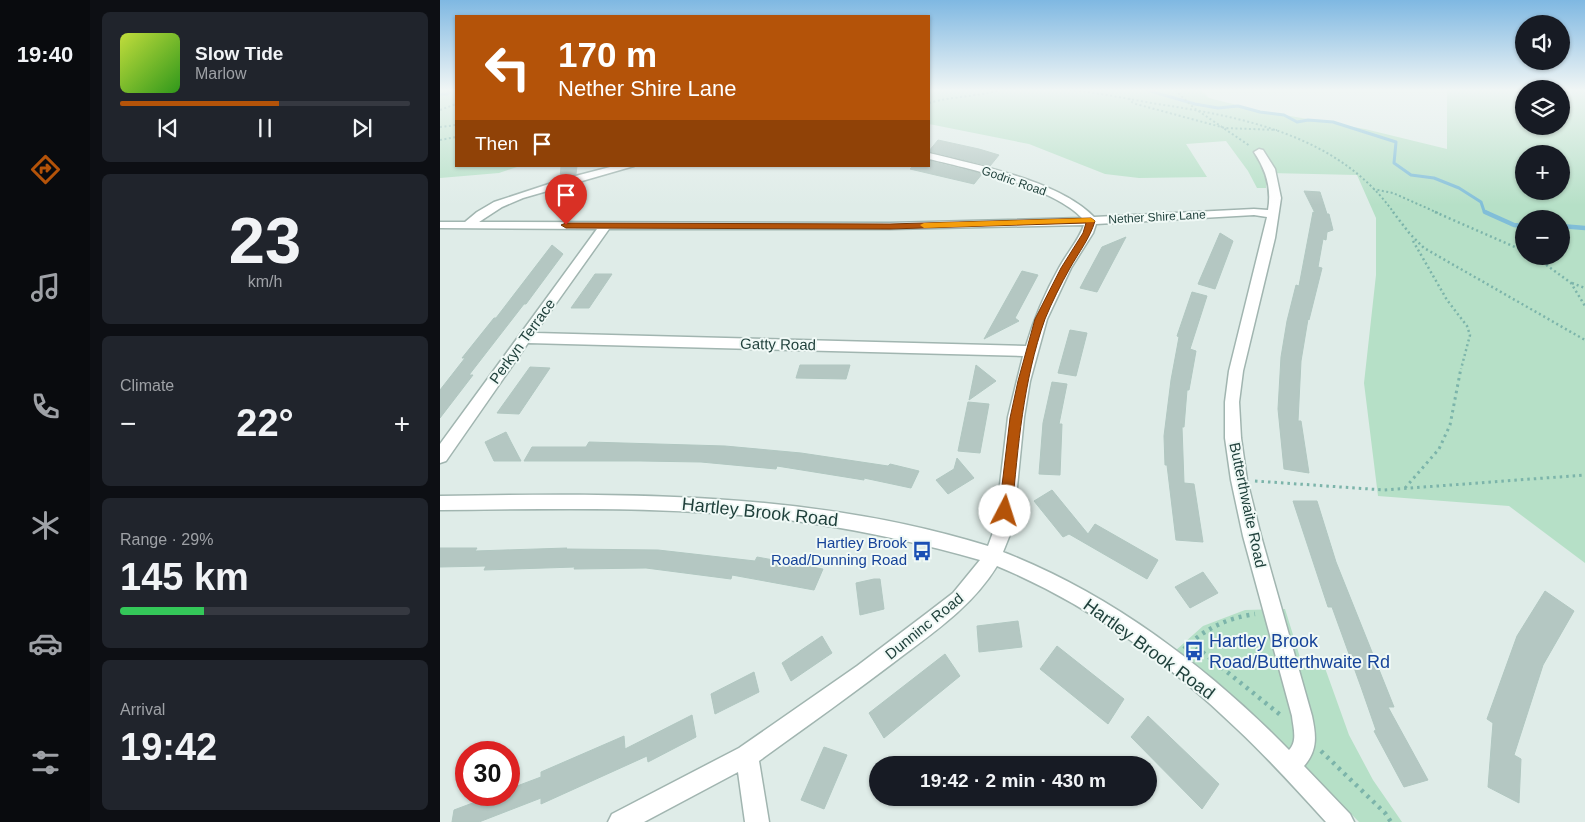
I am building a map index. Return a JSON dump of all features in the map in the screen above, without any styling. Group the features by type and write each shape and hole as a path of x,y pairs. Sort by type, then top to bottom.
{"street":[{"name":"Butterthwaite Road","path":"1259,152 1270,169 1276,198 1274,214 1236,371 1232,402 1233,438 1239,480 1302,716 1305,735 1304,750 1289,766"},
{"name":"Godric Road","path":"930,156 995,173 1053,195 1076,205 1091,221"},
{"path":"468,225 479,214 490,208 520,197 625,167"},
{"name":"Nether Shire Lane","path":"441,226 890,226 1091,221 1254,212 1274,214"},
{"name":"Dunninc Road","path":"620,822 747,756 864,674 960,599 981,575 992,556 1004,527 1016,418 1031,351 1044,312 1065,268 1088,233 1091,221"},
{"name":"Perkyn Terrace","path":"440,456 605,226"},
{"name":"Gatty Road","path":"525,338 1031,351"},
{"name":"Hartley Brook Road","path":"440,503 675,503 780,510 887,528 992,556 1056,585 1110,617 1171,662 1229,707 1342,822"},
{"path":"747,756 757,822"}],"path":[{"path":"1226,128 1259,152"},
{"path":"1235,128 1282,130"},
{"path":"1277,128 1323,150 1360,176 1389,206 1412,239 1446,300 1468,326 1470,335 1458,380 1450,425 1439,449 1405,489"},
{"path":"440,140 455,137"},
{"path":"1372,189 1402,197 1515,247"},
{"path":"1412,239 1439,259 1585,340"},
{"path":"1546,265 1571,283 1585,288"},
{"path":"1571,283 1585,306"},
{"path":"1239,480 1384,490 1585,475"},
{"path":"1171,662 1190,642 1214,625 1245,614 1273,612"}],"green space":[{"path":"440,128 455,128 455,167 517,167 499,173 440,178"},
{"path":"951,128 1361,128 1447,149 1447,128 1515,128 1515,135 1570,135 1570,128 1585,128 1585,563 1509,506 1378,496 1364,383 1376,275 1376,218 1357,175 1267,173 1266,188 1257,188 1248,171 1226,141 1186,144 1207,177 1139,178 1105,174 1029,144"},
{"path":"1285,609 1303,667 1325,668 1349,735 1373,780 1402,822 1359,822 1253,714 1175,651 1203,626 1245,610"}],"building":[{"path":"938,140 999,155 990,166 930,150"},
{"path":"930,161 982,174 974,184 910,169 912,167 930,167"},
{"path":"561,167 577,167 576,174 560,178"},
{"path":"575,185 573,204 558,207 559,190"},
{"path":"1304,191 1320,192 1333,230 1327,232 1326,240 1323,239 1318,267 1322,268 1308,319 1301,361 1298,421 1301,421 1309,473 1284,469 1278,409 1281,357 1287,321 1296,285 1299,286 1313,212 1315,213"},
{"path":"1220,233 1233,241 1215,289 1198,284"},
{"path":"1126,237 1097,292 1080,288 1102,247"},
{"path":"552,245 563,254 469,375 473,375 440,418 440,390 465,358 462,358 494,318 496,318"},
{"path":"1022,271 1038,275 1015,318 1019,321 984,339"},
{"path":"595,274 612,274 589,308 571,308"},
{"path":"1192,292 1207,296 1190,349 1196,351 1189,390 1187,390 1184,427 1182,427 1184,483 1194,484 1203,542 1176,540 1167,465 1165,465 1164,436 1179,337 1177,336"},
{"path":"1070,330 1087,333 1076,376 1058,373"},
{"path":"800,365 850,365 846,379 796,378"},
{"path":"976,365 996,381 969,400"},
{"path":"530,367 550,368 519,414 497,413"},
{"path":"1052,382 1067,384 1059,424 1062,424 1060,475 1039,474 1043,423"},
{"path":"968,402 989,404 980,453 958,451"},
{"path":"506,432 521,461 494,461 485,442"},
{"path":"589,442 725,446 801,453 888,466 890,464 919,471 911,488 864,478 864,480 777,466 776,469 701,462 524,461 532,447 586,447"},
{"path":"957,458 974,478 948,494 936,480 954,469"},
{"path":"1052,490 1088,534 1095,524 1158,560 1147,579 1069,534 1063,537 1034,501"},
{"path":"1293,501 1317,501 1336,562 1394,707 1388,707 1428,780 1404,787 1374,731 1376,730 1361,687 1332,607 1328,607"},
{"path":"440,548 477,548 475,551 567,548 658,550 755,561 757,557 823,569 814,590 732,575 731,579 646,568 574,569 575,567 484,570 486,566 440,567"},
{"path":"1203,572 1218,593 1190,608 1175,587"},
{"path":"880,579 884,609 860,615 856,583"},
{"path":"1545,591 1574,611 1543,665 1514,755 1521,759 1519,803 1488,787 1493,723 1487,719 1517,636"},
{"path":"1018,621 1022,647 979,652 977,626"},
{"path":"822,636 832,653 791,681 782,663"},
{"path":"1057,646 1124,699 1108,724 1040,669"},
{"path":"945,654 960,676 884,738 869,713"},
{"path":"754,672 759,692 715,714 711,694"},
{"path":"692,715 696,737 648,762 647,756 541,804 541,798 479,822 452,822 454,810 465,806 520,806 520,785 541,777 541,772 624,736 625,749"},
{"path":"1148,716 1219,784 1202,809 1157,763 1157,756 1150,756 1131,737"},
{"path":"824,747 847,755 824,809 801,800"}],"waterway":[{"path":"1353,128 1396,142 1394,163 1411,175 1434,178 1459,188 1481,202 1484,211 1488,213"},
{"path":"1485,212 1515,225"},
{"path":"1570,227 1585,228"}],"slow traffic":[{"path":"924,225 1091,221"}],"place":[{"name":"Hartley Brook Road/Dunning Road","path":"922,551"},
{"name":"Hartley Brook Road/Butterthwaite Rd","path":"1194,651"}],"route":[{"path":"566,225 890,226 1091,221 1088,233 1065,268 1040,319 1023,381 1016,418 1005,511"}]}
